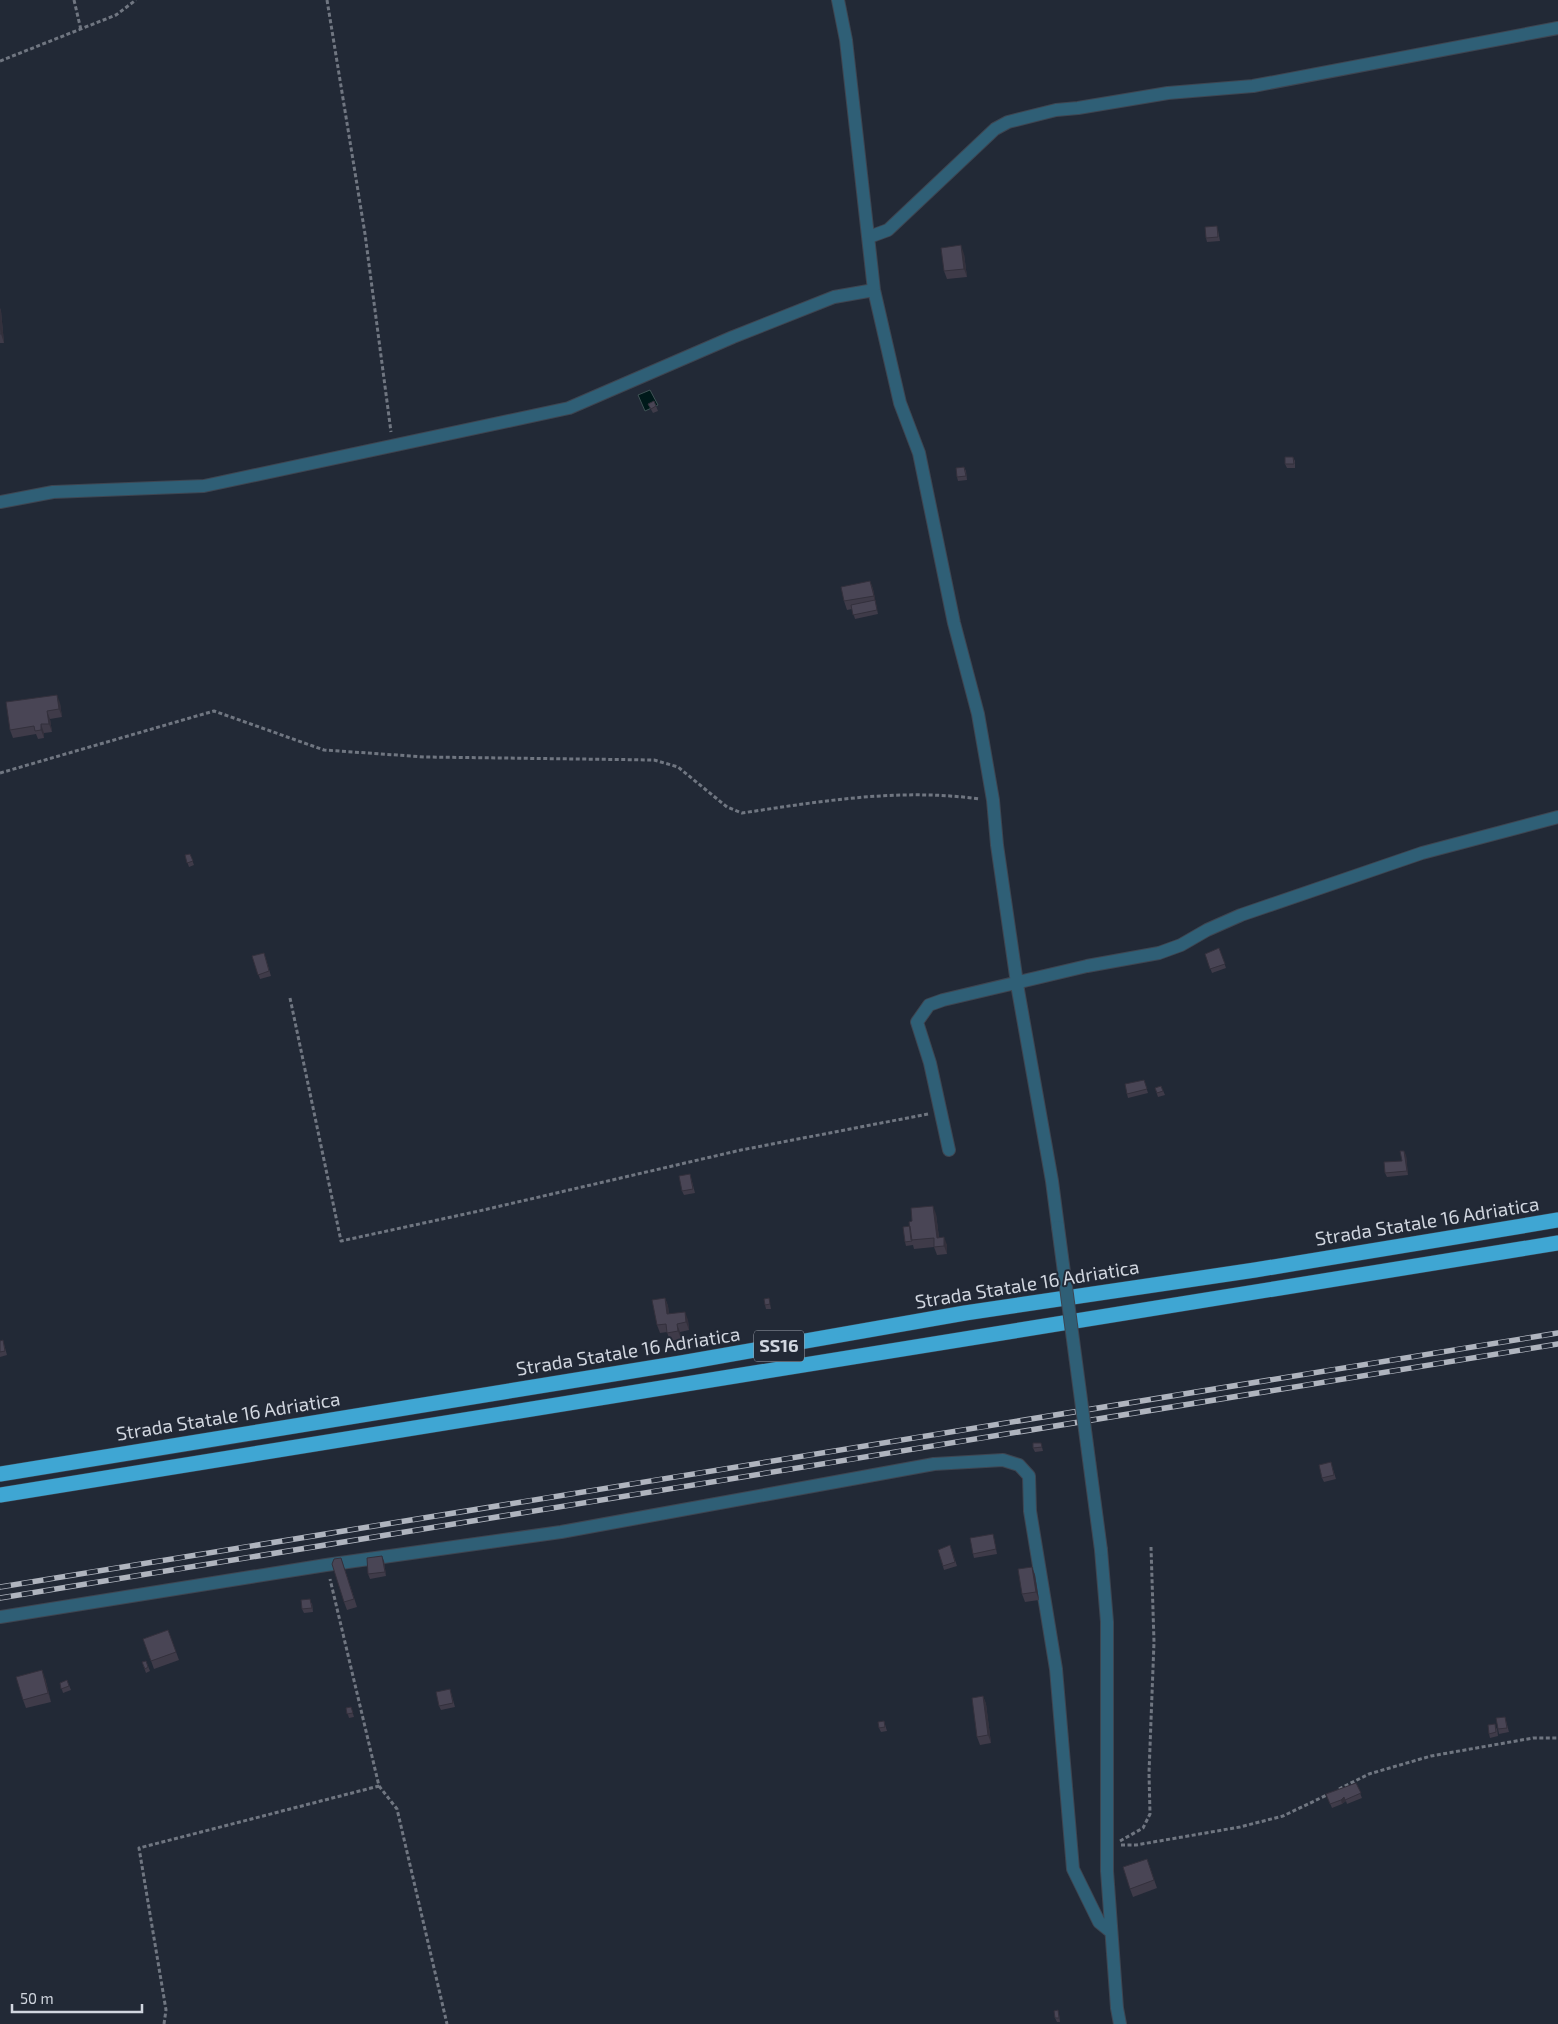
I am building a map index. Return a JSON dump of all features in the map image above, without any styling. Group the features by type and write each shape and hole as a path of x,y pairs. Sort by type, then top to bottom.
{"highway":[{"name":"Strada Statale 16 Adriatica","path":"0,1474 652,1368 966,1314 1255,1270 1558,1220"},
{"name":"SS16","path":"0,1495 1558,1243"}],"street":[{"path":"838,0 846,40 874,290 900,403 919,453 954,623 978,714 993,800 997,845 1017,982 1052,1182 1075,1344 1101,1550 1108,1622 1106,1846 1110,1932 1120,2024"},
{"path":"869,237 888,230 995,130 1008,122 1056,110 1168,93 1253,86 1558,28"},
{"path":"0,502 53,492 204,486 569,408 733,337 834,297 874,290"},
{"path":"948,1150 930,1063 917,1022 922,1012 929,1005 1017,982 1159,953 1182,945 1208,930 1241,915 1422,853 1558,817"},
{"path":"0,1617 326,1565 562,1532 934,1464 1003,1460 1019,1465 1029,1476 1030,1511 1056,1669 1073,1869 1099,1922 1110,1932"}],"path":[{"path":"74,0 81,30"},
{"path":"0,61 116,15 136,0"},
{"path":"327,0 364,224 393,446"},
{"path":"0,773 214,711 324,750 425,757 654,760 678,767 727,807 742,813 854,796 947,794 993,800"},
{"path":"290,998 341,1241 479,1212 740,1150 940,1112"},
{"path":"1106,1846 1126,1838 1143,1828 1150,1814 1154,1642 1151,1548"},
{"path":"326,1565 379,1786 397,1809 447,2024"},
{"path":"1106,1846 1136,1845 1240,1827 1283,1816 1369,1774 1431,1756 1532,1738 1558,1738"},
{"path":"164,2024 166,2010 139,1848 379,1786"}],"shaded area":[{"path":"650,390 658,405 645,411 638,395"}],"building":[{"path":"1217,226 1218,237 1206,238 1205,227"},
{"path":"961,245 964,269 944,271 941,248"},
{"path":"654,401 656,406 651,409 648,404"},
{"path":"1285,457 1293,457 1294,464 1285,464"},
{"path":"964,467 966,476 957,477 956,468"},
{"path":"870,581 874,596 844,601 841,587"},
{"path":"875,600 877,610 853,615 851,605"},
{"path":"57,695 59,709 47,711 49,724 41,724 41,730 35,731 34,726 10,730 6,702"},
{"path":"190,854 193,861 187,863 185,855"},
{"path":"1219,948 1225,964 1210,969 1205,954"},
{"path":"264,953 269,971 258,975 252,956"},
{"path":"1144,1080 1147,1089 1127,1094 1125,1084"},
{"path":"1161,1086 1163,1091 1157,1093 1155,1088"},
{"path":"1400,1151 1404,1151 1407,1171 1385,1173 1384,1162 1402,1161"},
{"path":"690,1174 693,1189 682,1191 679,1176"},
{"path":"933,1206 937,1238 944,1237 944,1246 934,1247 934,1238 911,1240 909,1222 912,1221 911,1208"},
{"path":"910,1226 912,1241 905,1242 903,1227"},
{"path":"665,1298 667,1314 685,1312 686,1322 677,1324 678,1331 667,1333 666,1324 657,1325 652,1300"},
{"path":"769,1298 770,1304 765,1305 764,1299"},
{"path":"3,1340 5,1351 0,1352 0,1341"},
{"path":"1033,1443 1041,1443 1042,1447 1033,1448"},
{"path":"1331,1462 1334,1475 1322,1478 1319,1465"},
{"path":"993,1534 996,1549 973,1554 970,1538"},
{"path":"950,1545 955,1562 943,1566 938,1550"},
{"path":"382,1556 385,1572 368,1574 367,1558"},
{"path":"341,1558 354,1599 344,1602 332,1564 334,1559"},
{"path":"1032,1567 1036,1592 1022,1594 1018,1569"},
{"path":"310,1599 312,1608 302,1609 301,1600"},
{"path":"168,1630 176,1652 151,1661 143,1639"},
{"path":"146,1661 148,1667 145,1669 142,1662"},
{"path":"42,1670 48,1693 23,1700 16,1677"},
{"path":"67,1680 69,1686 61,1689 60,1683"},
{"path":"450,1689 453,1703 439,1706 436,1692"},
{"path":"983,1696 988,1735 977,1737 972,1698"},
{"path":"351,1707 353,1713 347,1714 346,1708"},
{"path":"1505,1717 1507,1728 1498,1729 1496,1718"},
{"path":"884,1721 885,1727 879,1728 878,1722"},
{"path":"1495,1724 1496,1732 1489,1734 1488,1725"},
{"path":"1356,1783 1361,1793 1345,1800 1344,1797 1330,1804 1326,1794"},
{"path":"1147,1859 1154,1880 1130,1889 1123,1867"},
{"path":"1058,2010 1059,2018 1055,2018 1054,2011"}],"railway":[{"path":"0,1587 1558,1333"},
{"path":"0,1598 1558,1344"}]}
